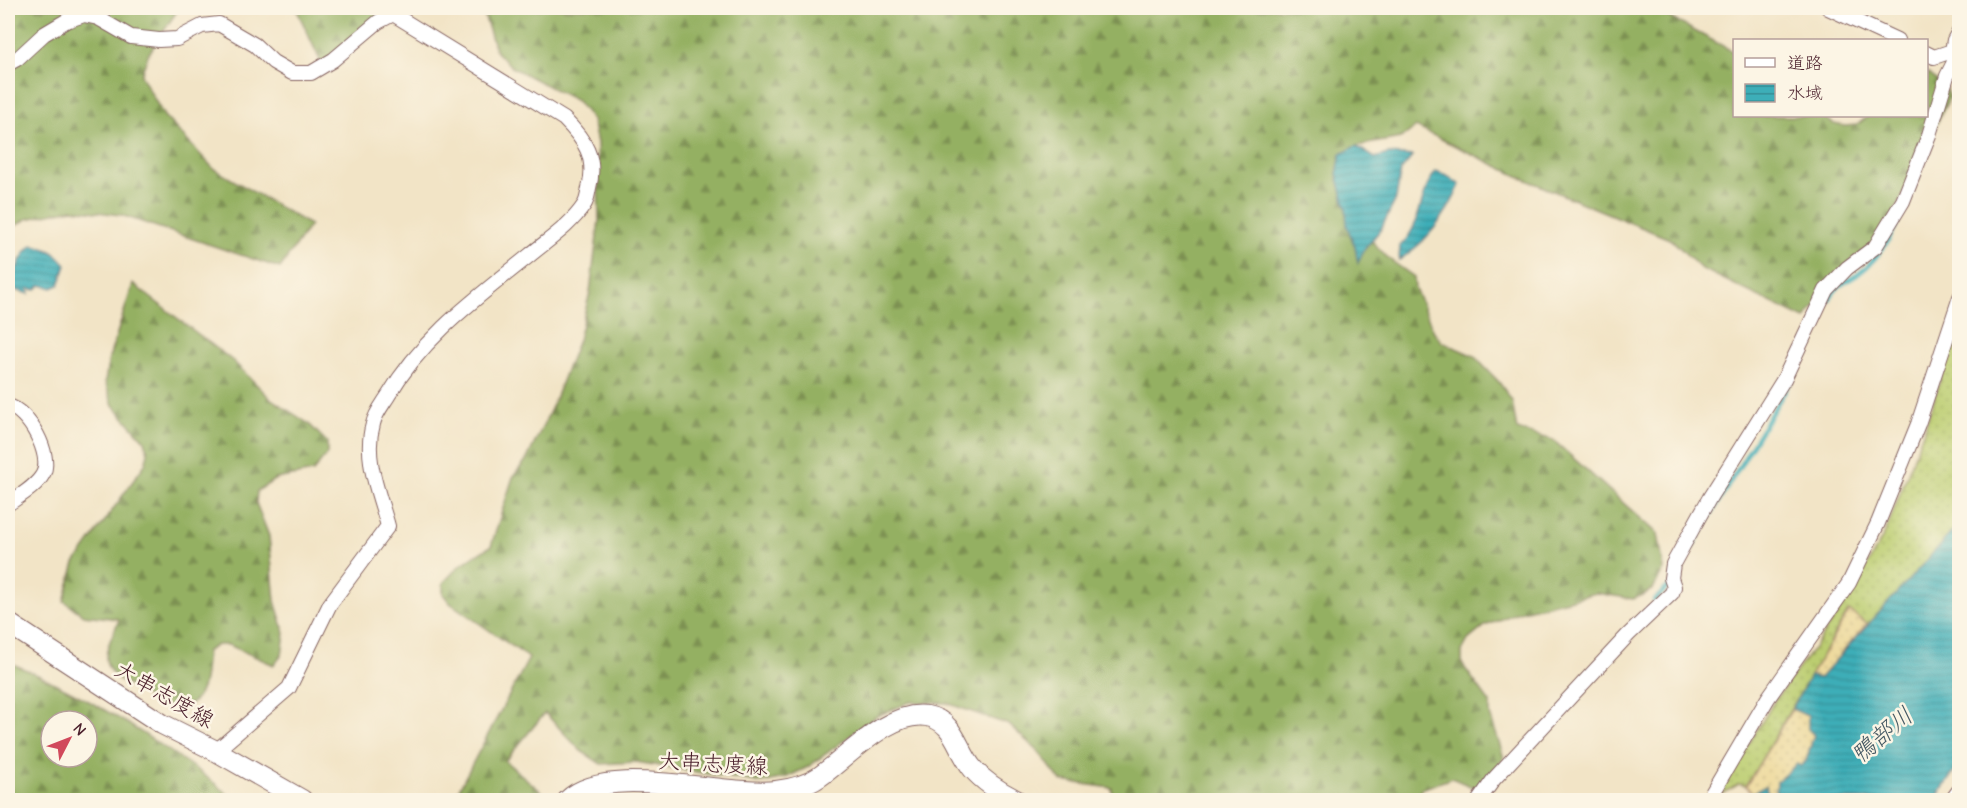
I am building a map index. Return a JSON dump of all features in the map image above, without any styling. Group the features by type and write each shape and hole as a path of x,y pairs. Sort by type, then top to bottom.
{"main road":[{"name":"大串志度線","path":"8,623 162,724 216,751 302,801"},
{"name":"大串志度線","path":"568,801 586,789 612,782 768,792 801,786 818,778 872,735 890,724 916,715 938,719 948,727 971,767 1001,793 1016,801"}],"street":[{"path":"1828,8 1895,39"},
{"path":"8,64 17,60 44,34 66,21 84,15 98,18 131,37 159,40 177,39 202,26 219,24 255,45 273,62 292,73 310,73 333,60 378,22 396,11 564,119 581,136 590,157 591,178 585,204 560,231 446,323 418,352 392,388 373,422 368,447 372,471 388,526 330,604 289,688 216,751"},
{"path":"1479,801 1494,779 1628,635 1672,593 1673,564 1710,497 1779,387 1826,290 1847,268 1875,247 1894,218 1913,180 1947,76 1957,57 1954,40 1959,29"},
{"path":"1928,54 1934,57 1957,57"},
{"path":"1708,801 1768,698 1849,583 1878,523 1918,424 1959,297"},
{"path":"8,406 23,413 31,424 46,458 44,473 33,486 8,504"},
{"path":"1952,801 1959,789"}],"green space":[{"path":"8,8 179,8 148,55 141,75 164,116 214,169 310,225 280,268 121,215 72,209 27,219 8,230"},
{"path":"296,8 400,8 325,71"},
{"path":"482,8 1652,8 1733,51 1733,117 1824,117 1834,124 1845,126 1857,125 1867,117 1928,117 1928,73 1945,88 1949,98 1885,233 1844,268 1805,319 1700,268 1672,240 1522,178 1416,127 1401,138 1356,146 1341,154 1337,174 1346,209 1347,226 1358,262 1363,251 1372,241 1389,259 1414,277 1415,289 1435,334 1442,342 1474,356 1499,382 1512,401 1517,430 1553,440 1658,534 1664,569 1653,589 1643,595 1633,599 1596,593 1518,612 1485,626 1468,640 1462,651 1462,664 1490,703 1490,715 1504,758 1477,789 1452,778 1421,789 1424,800 1212,800 1191,796 1144,801 1112,800 1112,788 1061,781 1038,751 1009,725 947,703 910,702 877,716 808,767 787,777 763,783 636,762 601,764 581,751 545,713 505,761 550,799 453,800 529,658 450,603 443,594 443,583 460,565 491,546 513,477 527,459 551,409 578,340 590,292 599,220 597,143 592,120 577,101 513,68 496,52"},
{"path":"133,284 233,361 270,398 309,424 327,442 327,454 313,472 276,479 257,491 256,503 269,536 275,601 285,633 282,655 274,665 229,645 217,645 207,651 205,675 197,698 181,707 172,707 153,700 110,671 106,655 119,619 83,615 64,601 75,563 145,464 148,453 145,441 113,405 105,382 109,358"},
{"path":"1959,322 1959,524 1874,620 1867,624 1848,611 1746,786 1739,784 1717,797 1775,700 1856,586 1886,531 1925,427"},
{"path":"8,662 69,690 127,723 201,772 234,800 8,800"}],"sand":[{"path":"1849,611 1867,624 1820,678 1810,676"},
{"path":"1792,709 1808,716 1809,729 1814,735 1806,761 1776,794 1769,794 1765,787 1753,793 1746,786"}],"water":[{"path":"1356,146 1375,158 1388,154 1413,156 1401,170 1396,199 1381,229 1363,251 1358,263 1347,226 1346,209 1337,174 1341,154"},
{"path":"1436,171 1460,185 1449,207 1435,227 1419,245 1399,260 1400,246 1413,229 1426,189"},
{"path":"32,245 51,251 66,265 59,285 52,288 41,285 35,290 28,288 29,294 11,289 21,260"},
{"name":"鴨部川","path":"1959,524 1959,764 1935,800 1749,800 1753,793 1765,786 1769,794 1776,794 1777,781 1797,764 1800,766 1806,761 1814,735 1808,729 1808,716 1792,709 1810,676 1820,678"}],"waterway":[{"path":"1829,300 1837,288 1864,270 1876,258 1897,222"},
{"path":"1677,575 1790,382 1807,345"},
{"path":"1654,601 1669,586"},
{"path":"1469,800 1486,780"}]}
